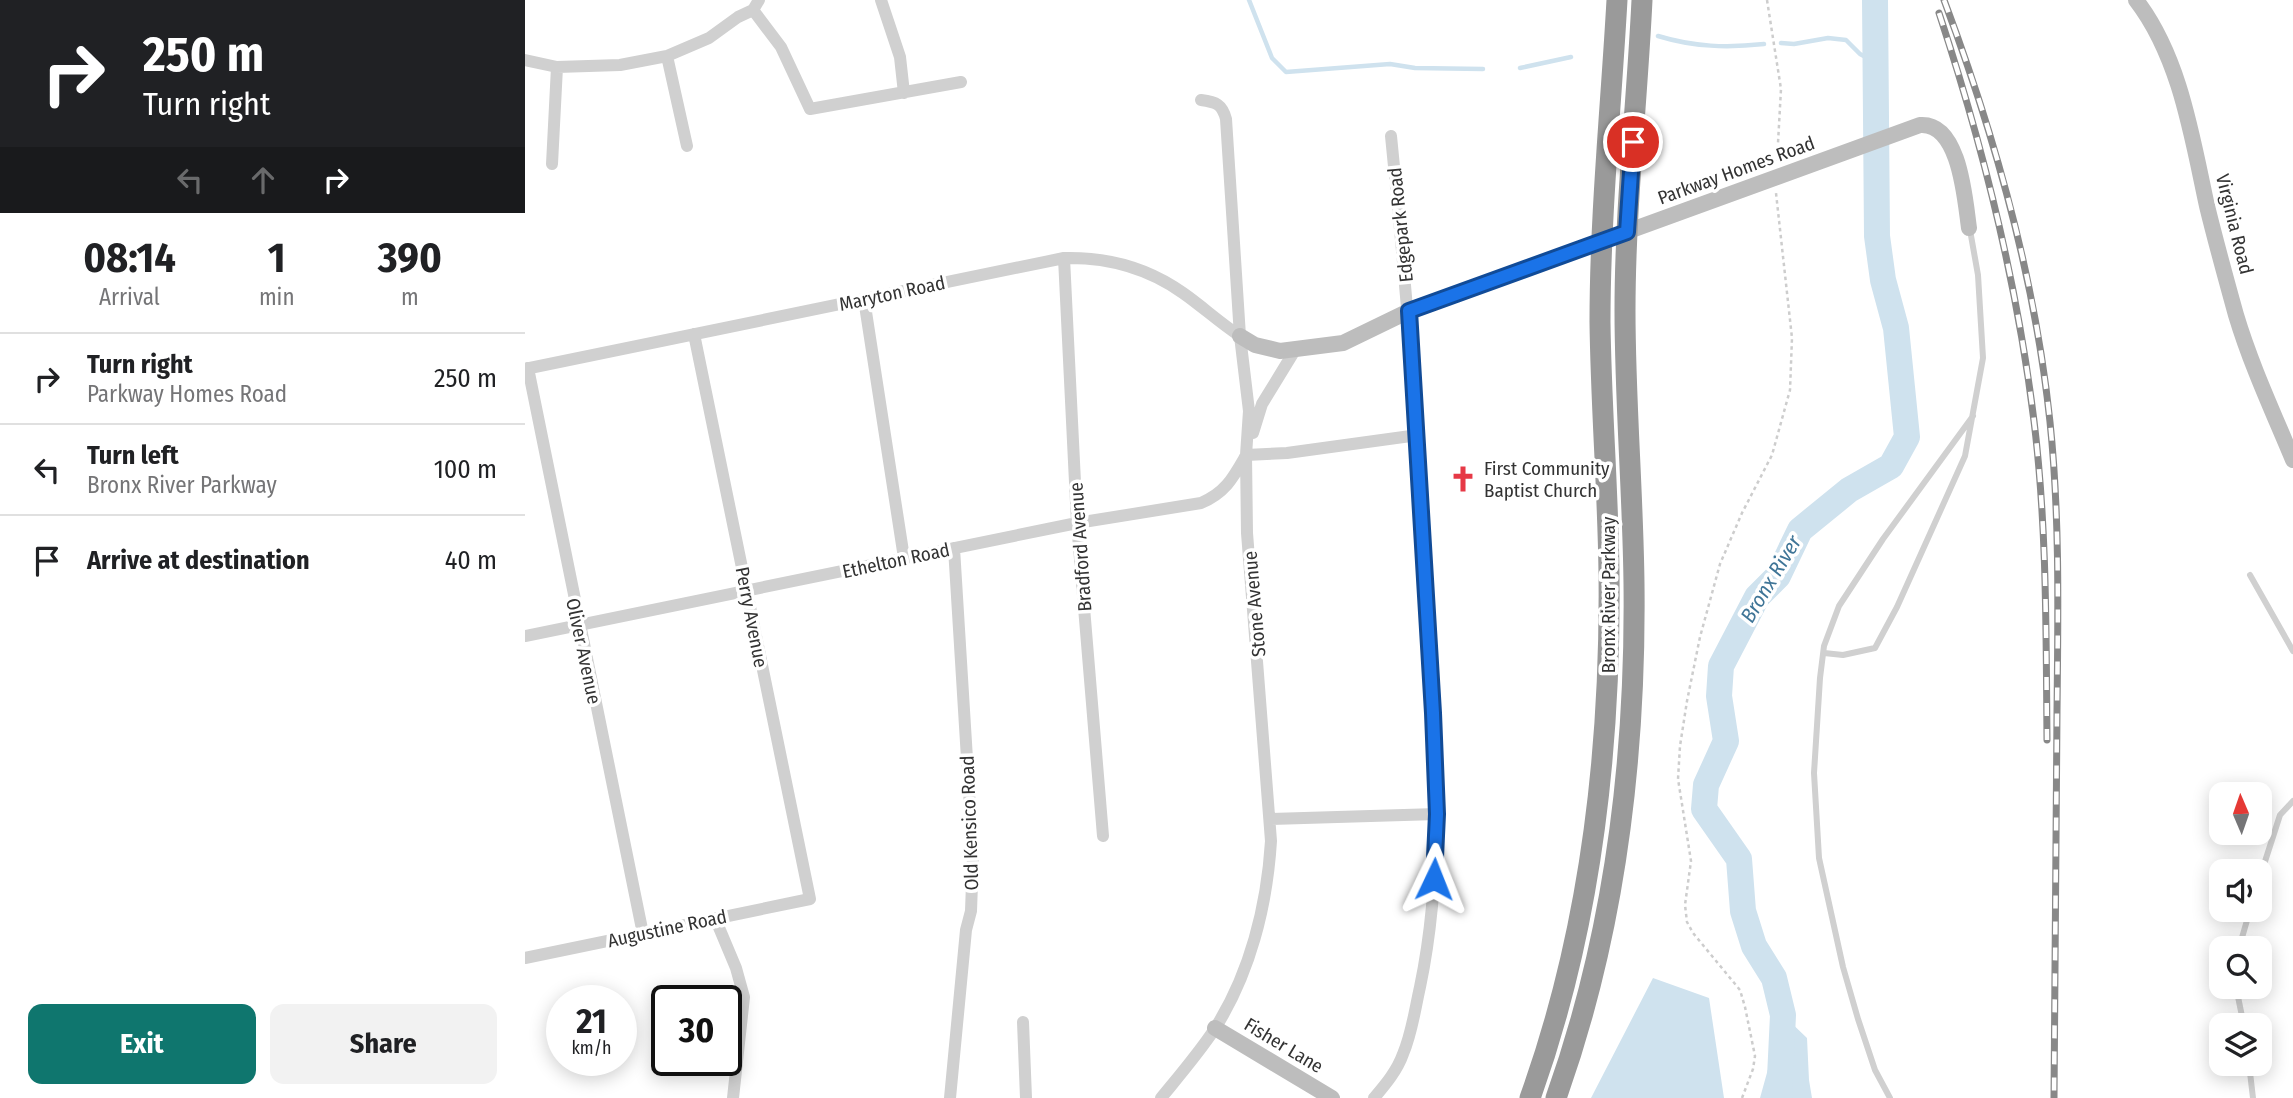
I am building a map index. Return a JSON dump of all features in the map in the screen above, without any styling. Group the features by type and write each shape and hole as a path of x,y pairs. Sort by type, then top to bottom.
{"highway":[{"name":"Bronx River Parkway","path":"1530,1098 1554,1028 1574,949 1594,841 1604,746 1609,582 1601,350 1602,242 1617,0"},
{"name":"Bronx River Parkway","path":"1556,1098 1582,1020 1601,940 1618,845 1628,750 1634,613 1626,367 1627,232 1642,0"}],"street":[{"path":"881,0 900,57 904,93"},
{"name":"Virginia Road","path":"2136,0 2164,50 2175,78 2237,317 2258,377 2293,460"},
{"path":"525,60 557,67 620,65 667,56 709,38 756,5 781,47 810,109 961,82"},
{"path":"667,56 687,146"},
{"path":"552,164 557,67"},
{"name":"Stone Avenue","path":"1161,1098 1215,1028 1249,954 1261,918 1269,880 1271,818 1247,533 1246,455 1249,411 1240,336 1226,119 1224,108 1217,103 1201,100"},
{"name":"Parkway Homes Road","path":"1240,336 1255,345 1280,351 1343,343 1409,311 1920,125 1929,124 1947,137 1957,160 1969,228"},
{"name":"Edgepark Road","path":"1374,1098 1388,1082 1403,1055 1413,1020 1425,963 1433,900 1437,814 1418,435 1409,311 1391,136"},
{"name":"Maryton Road","path":"526,368 1065,258 1099,258 1149,274 1183,293 1240,336"},
{"name":"Bradford Avenue","path":"1065,258 1077,523 1104,836"},
{"path":"864,299 904,558"},
{"name":"Perry Avenue","path":"694,334 810,899"},
{"path":"1295,350 1262,404 1246,455 1287,453 1418,435"},
{"name":"Oliver Avenue","path":"526,368 643,934"},
{"name":"Ethelton Road","path":"525,636 1077,523 1202,503 1215,498 1230,484 1246,455"},
{"name":"Old Kensico Road","path":"950,1098 966,930 971,911 973,856 954,548"},
{"path":"1271,818 1437,814"},
{"name":"Augustine Road","path":"525,958 810,899"},
{"path":"715,918 736,968 744,997 733,1098"},
{"path":"1023,1022 1026,1098"},
{"name":"Fisher Lane","path":"1215,1028 1332,1098"}],"lane":[{"path":"1824,653 1843,654 1875,648 1897,607 1965,456 1983,358 1978,275 1969,228"},
{"path":"1890,1098 1875,1070 1858,1019 1843,967 1819,858 1814,773 1824,653 1839,606 1883,539 1973,416"},
{"path":"2250,575 2293,650"},
{"path":"2266,859 2280,816 2293,801"},
{"path":"2250,1076 2253,1098"}],"path":[{"path":"1767,0 1781,89 1777,168"},
{"path":"1742,1098 1755,1056 1740,990 1687,922 1685,894 1691,861 1679,795 1678,761 1700,637 1720,564 1742,513 1772,455 1790,390 1792,338 1776,185"}],"water":[{"path":"1653,978 1709,998 1724,1098 1591,1098"},
{"path":"1783,1015 1807,1038 1812,1098 1760,1098"}],"waterway":[{"path":"1249,0 1272,58 1286,72 1390,64 1415,68 1483,69"},
{"name":"Bronx River","path":"1779,1098 1783,1015 1774,978 1754,946 1743,911 1739,859 1704,809 1706,785 1726,741 1719,696 1721,666 1757,597 1778,576 1800,530 1849,490 1891,466 1907,437 1896,328 1883,280 1877,236 1875,0"},
{"path":"1658,36 1711,46 1764,44"},
{"path":"1781,43 1794,44 1828,38 1846,40 1860,54 1875,62"},
{"path":"1520,68 1571,57"}],"railway":[{"path":"1944,0 1980,103 2011,208 2034,314 2050,422 2057,531 2058,603 2054,1098"},
{"path":"1939,13 1970,113 1997,215 2027,369 2044,541 2047,740"}],"place":[{"name":"First Community Baptist Church","path":"1463,479"}],"route":[{"path":"1434,879 1437,814 1433,713 1409,311 1627,232 1633,142"}]}
